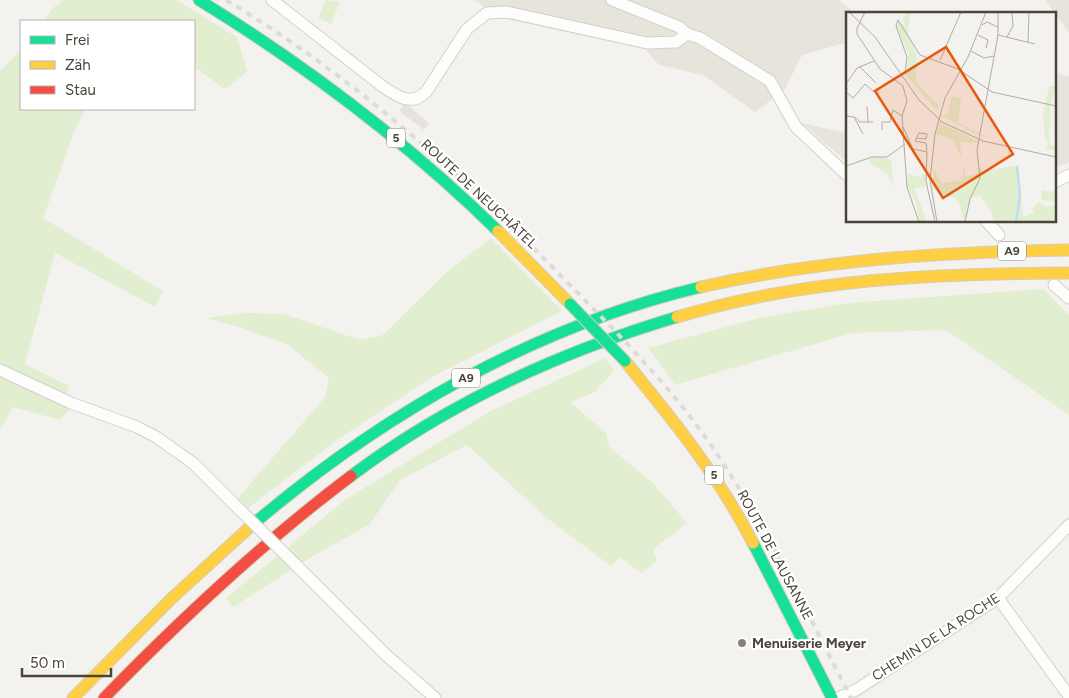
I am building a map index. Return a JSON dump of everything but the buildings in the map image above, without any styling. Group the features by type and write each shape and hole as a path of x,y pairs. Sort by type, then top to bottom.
{"main road":[{"name":"ROUTE DE NEUCHÂTEL","path":"199,0 285,55 390,133 477,210 625,361"},
{"name":"A9","path":"73,698 206,566 318,472 374,432 432,397 490,365 550,338 675,294 790,268 922,254 1069,250"},
{"name":"A9","path":"104,698 221,583 332,489 387,450 443,416 501,385 552,361 621,334 683,315 795,290 890,278 1069,272"},
{"name":"ROUTE DE LAUSANNE","path":"625,361 686,435 734,507 832,698"}],"street":[{"path":"272,0 382,86 401,98 413,100 420,98 426,92 467,29 487,12 507,12 647,43 676,42 687,34"},
{"path":"612,0 679,27 687,34 700,38 770,81 796,127 846,174"},
{"path":"1056,182 1069,175"},
{"path":"987,222 999,235"},
{"path":"1054,285 1069,298"},
{"path":"0,370 71,403 138,427 193,463 385,654 435,698"},
{"name":"CHEMIN DE LA ROCHE","path":"838,698 856,690 998,598 1069,525"},
{"path":"998,598 1069,696"}],"shaded area":[{"path":"475,0 838,0 854,12 846,12 846,43 802,55 785,89 755,112 703,75 659,65 638,41 491,13"},
{"path":"1045,0 1069,0 1069,33 1056,15 1056,12 1054,12"},
{"path":"1056,73 1069,76 1069,162 1056,168"},
{"path":"405,103 429,123 424,130 399,111"},
{"path":"802,123 841,132 846,130 846,161"}],"green space":[{"path":"64,0 176,0 237,37 247,72 225,89 195,68 195,20 44,20 53,8"},
{"path":"326,0 340,2 331,24 318,18"},
{"path":"20,51 20,110 85,110 75,129 43,218 163,291 155,307 55,253 25,364 69,386 65,396 29,387 69,410 60,420 13,407 0,430 0,71"},
{"path":"491,238 562,311 432,377 340,438 248,508 238,498 325,397 329,378 288,345 239,327 205,318 246,313 284,314 360,340 383,335 449,270"},
{"path":"1043,289 1069,315 1069,415 946,330 852,333 675,385 648,348 763,317 848,303"},
{"path":"605,358 614,370 595,392 570,402 606,433 609,447 652,482 687,523 653,549 657,561 641,573 620,557 611,566 548,519 467,445 400,480 370,524 308,559 233,607 226,598 346,499 491,411"}],"railway":[{"path":"226,0 321,63 450,168 531,245 647,365 715,451 753,511 851,698"}],"traffic: fast":[{"path":"199,0 279,52 355,107 428,167 498,231"},
{"path":"251,526 353,447 406,412 462,380 519,351 578,326 639,304 701,287"},
{"path":"570,304 625,361"},
{"path":"351,476 426,425 506,382 590,346 677,317"},
{"path":"753,543 832,698"}],"traffic: slow":[{"path":"498,231 570,304"},
{"path":"701,287 747,277 884,259 930,255 1069,250"},
{"path":"677,317 725,304 822,286 920,277 1069,273"},
{"path":"625,361 710,471 753,543"},
{"path":"73,698 171,599 251,526"}],"traffic: jam":[{"path":"104,698 223,582 318,501 351,476"}],"place":[{"name":"Menuiserie Meyer","path":"742,643"}]}
